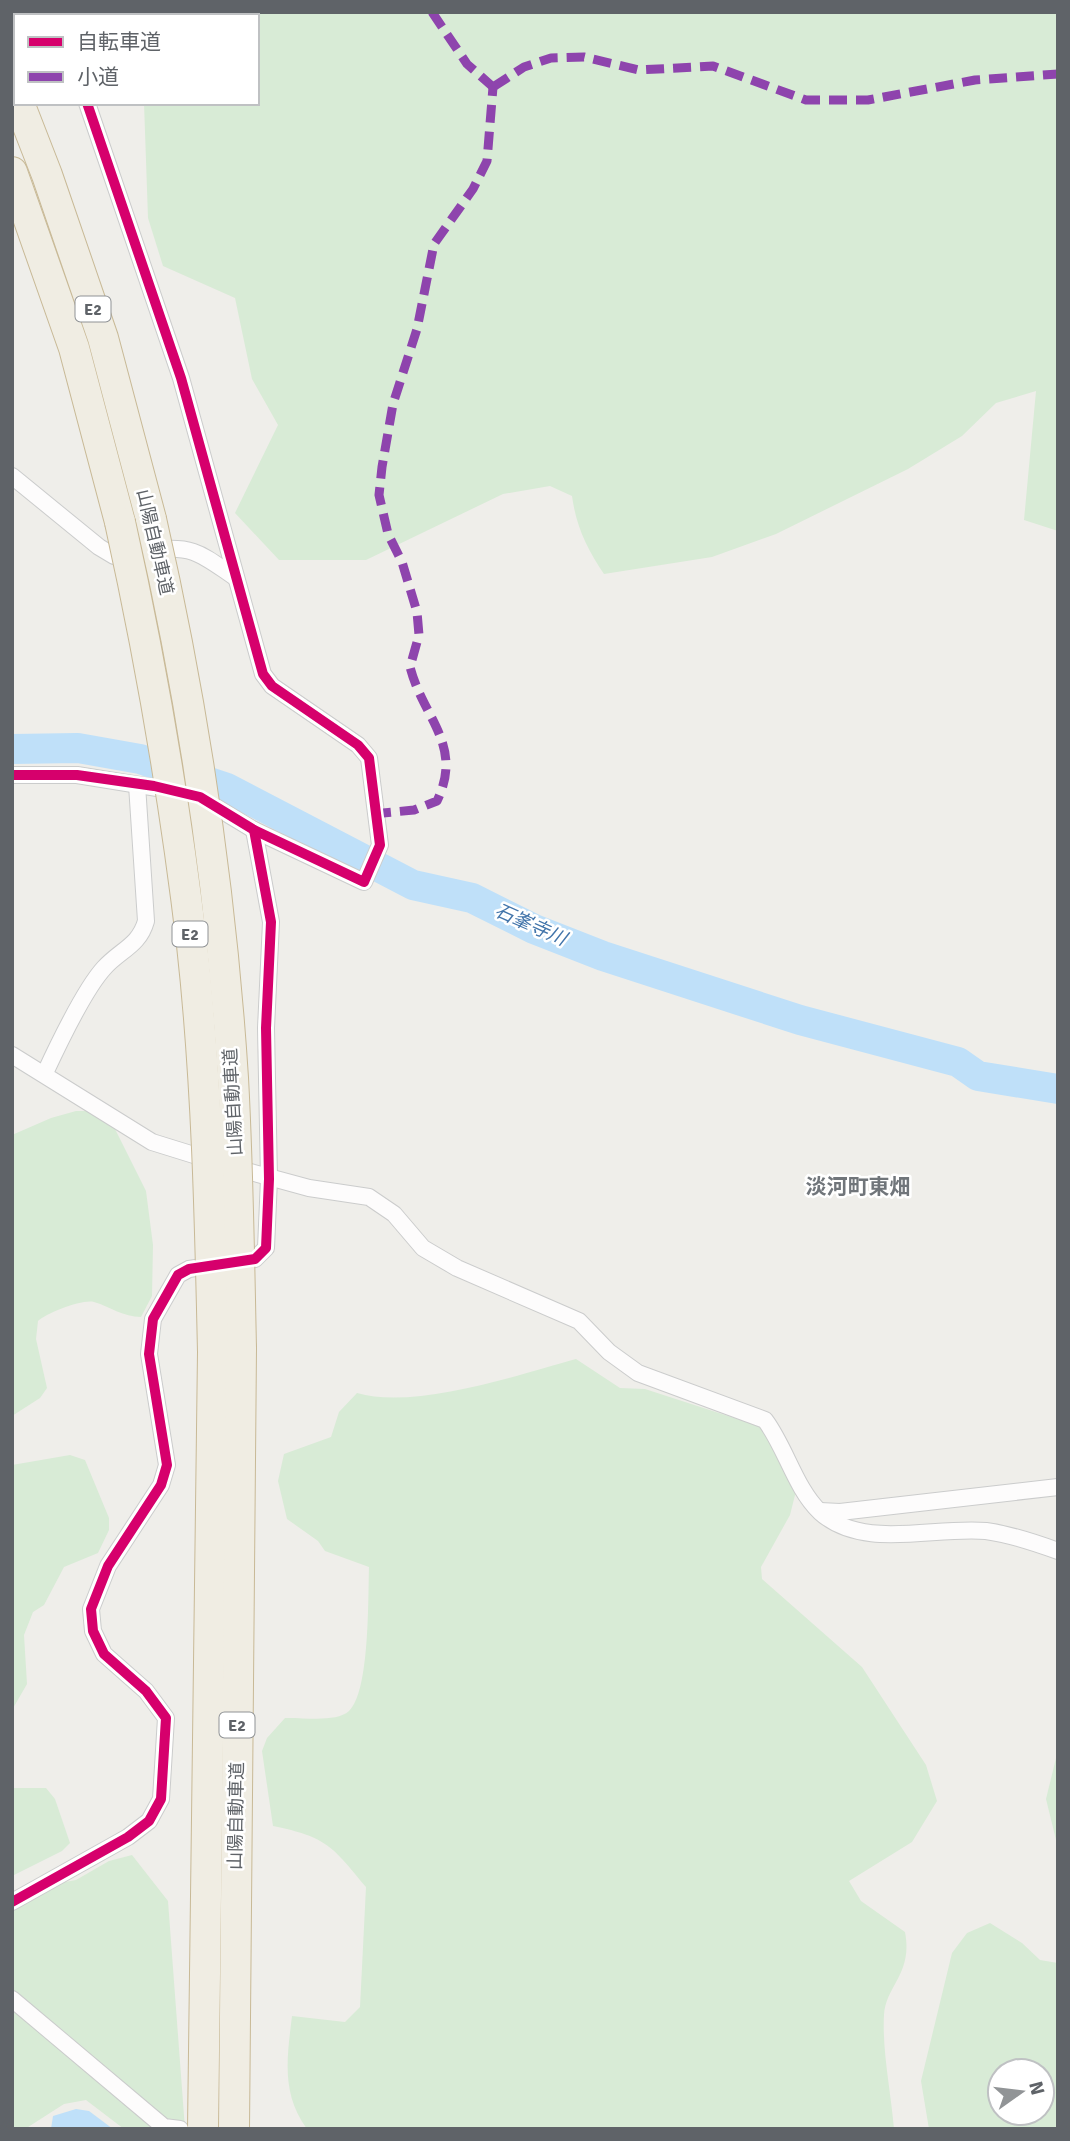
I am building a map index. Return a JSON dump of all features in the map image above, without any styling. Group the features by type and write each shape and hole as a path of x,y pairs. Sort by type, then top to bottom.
{"highway":[{"name":"山陽自動車道","path":"20,105 103,338 151,519 175,625 201,780 222,944 233,1078 203,2116"},
{"name":"山陽自動車道","path":"12,172 74,348 120,522 145,633 168,768 192,947 227,1350 233,2116"}],"street":[{"path":"12,775 77,775 154,786 200,797 254,830 364,882 380,845 369,758 358,745 272,686 263,674 181,378 89,105"},
{"path":"12,476 66,522 114,555 180,547 196,551 236,578"},
{"path":"46,1073 58,1044 103,968 143,934 146,921 137,785"},
{"path":"12,1902 128,1838 149,1821 161,1799 166,1718 146,1690 104,1654 93,1631 90,1609 108,1566 161,1485 167,1465 149,1354 153,1319 178,1275 189,1269 255,1259 266,1248 269,1179 266,1028 271,922 254,830"},
{"path":"12,1055 46,1073 152,1142 269,1179 369,1197 394,1214 424,1248 457,1268 579,1321 609,1352 638,1373 765,1420 819,1511 842,1528 887,1534 989,1532 1058,1551"},
{"path":"819,1511 854,1511 1058,1487"},
{"path":"12,1999 164,2127 180,2129"}],"green space":[{"path":"112,12 1058,12 1058,531 1024,520 1036,391 996,403 962,436 908,469 776,534 712,557 604,574 583,537 572,496 550,486 503,494 366,560 279,560 235,513 278,425 252,379 235,298 163,266 148,218 144,105 259,105 259,14"},
{"path":"76,1111 90,1111 113,1125 146,1191 153,1245 152,1296 141,1317 89,1302 65,1307 38,1321 36,1339 47,1388 40,1398 12,1416 12,1135 51,1118"},
{"path":"576,1359 620,1388 645,1389 759,1426 787,1465 796,1491 790,1515 761,1567 762,1579 862,1667 926,1765 937,1801 912,1842 849,1881 861,1901 905,1932 905,1958 889,1995 884,2015 885,2057 894,2129 307,2129 293,2102 288,2075 292,2016 345,2022 360,2007 366,1887 327,1845 306,1834 273,1826 262,1751 267,1738 285,1718 336,1717 349,1711 356,1701 364,1665 369,1567 325,1551 318,1541 287,1519 278,1481 284,1454 331,1437 339,1412 357,1393 380,1397 436,1394"},
{"path":"70,1455 85,1460 109,1518 109,1530 98,1553 64,1567 44,1605 33,1612 24,1635 27,1684 12,1710 12,1465"},
{"path":"1058,1750 1058,1848 1046,1799"},
{"path":"12,1788 46,1788 55,1799 70,1843 62,1851 12,1876"},
{"path":"132,1855 168,1901 185,2129 124,2129 86,2100 64,2104 25,2129 12,2129 12,1908 27,1889 76,1880 109,1861"},
{"path":"990,1923 1022,1943 1040,1960 1058,1963 1058,2129 929,2129 921,2081 952,1953 967,1933"}],"water":[{"path":"76,2109 89,2111 113,2129 51,2129 53,2116"}],"waterway":[{"name":"石峯寺川","path":"12,749 78,748 140,759 227,788 413,885 472,898 534,929 603,956 800,1020 958,1062 978,1076 1058,1089"}],"marked path":[{"path":"432,12 467,64 493,87"},
{"path":"493,87 524,67 551,58 584,57 639,70 713,66 806,100 868,100 975,80 1058,74"},
{"path":"373,814 414,810 437,801 444,781 444,747 410,667 419,635 417,612 402,562 388,534 379,495 393,404 417,329 434,244 473,189 487,161 493,87"}],"cycle path":[{"path":"12,775 77,775 154,786 200,797 254,830 364,882 380,845 369,758 358,745 272,686 263,674 181,378 88,105"},
{"path":"12,1902 128,1837 149,1821 161,1799 166,1718 146,1691 104,1654 93,1631 91,1609 108,1566 161,1485 167,1465 149,1354 153,1319 178,1275 189,1269 255,1259 266,1248 269,1179 266,1028 271,922 254,830"}],"district":[{"name":"淡河町東畑","path":"858,1187"}]}
